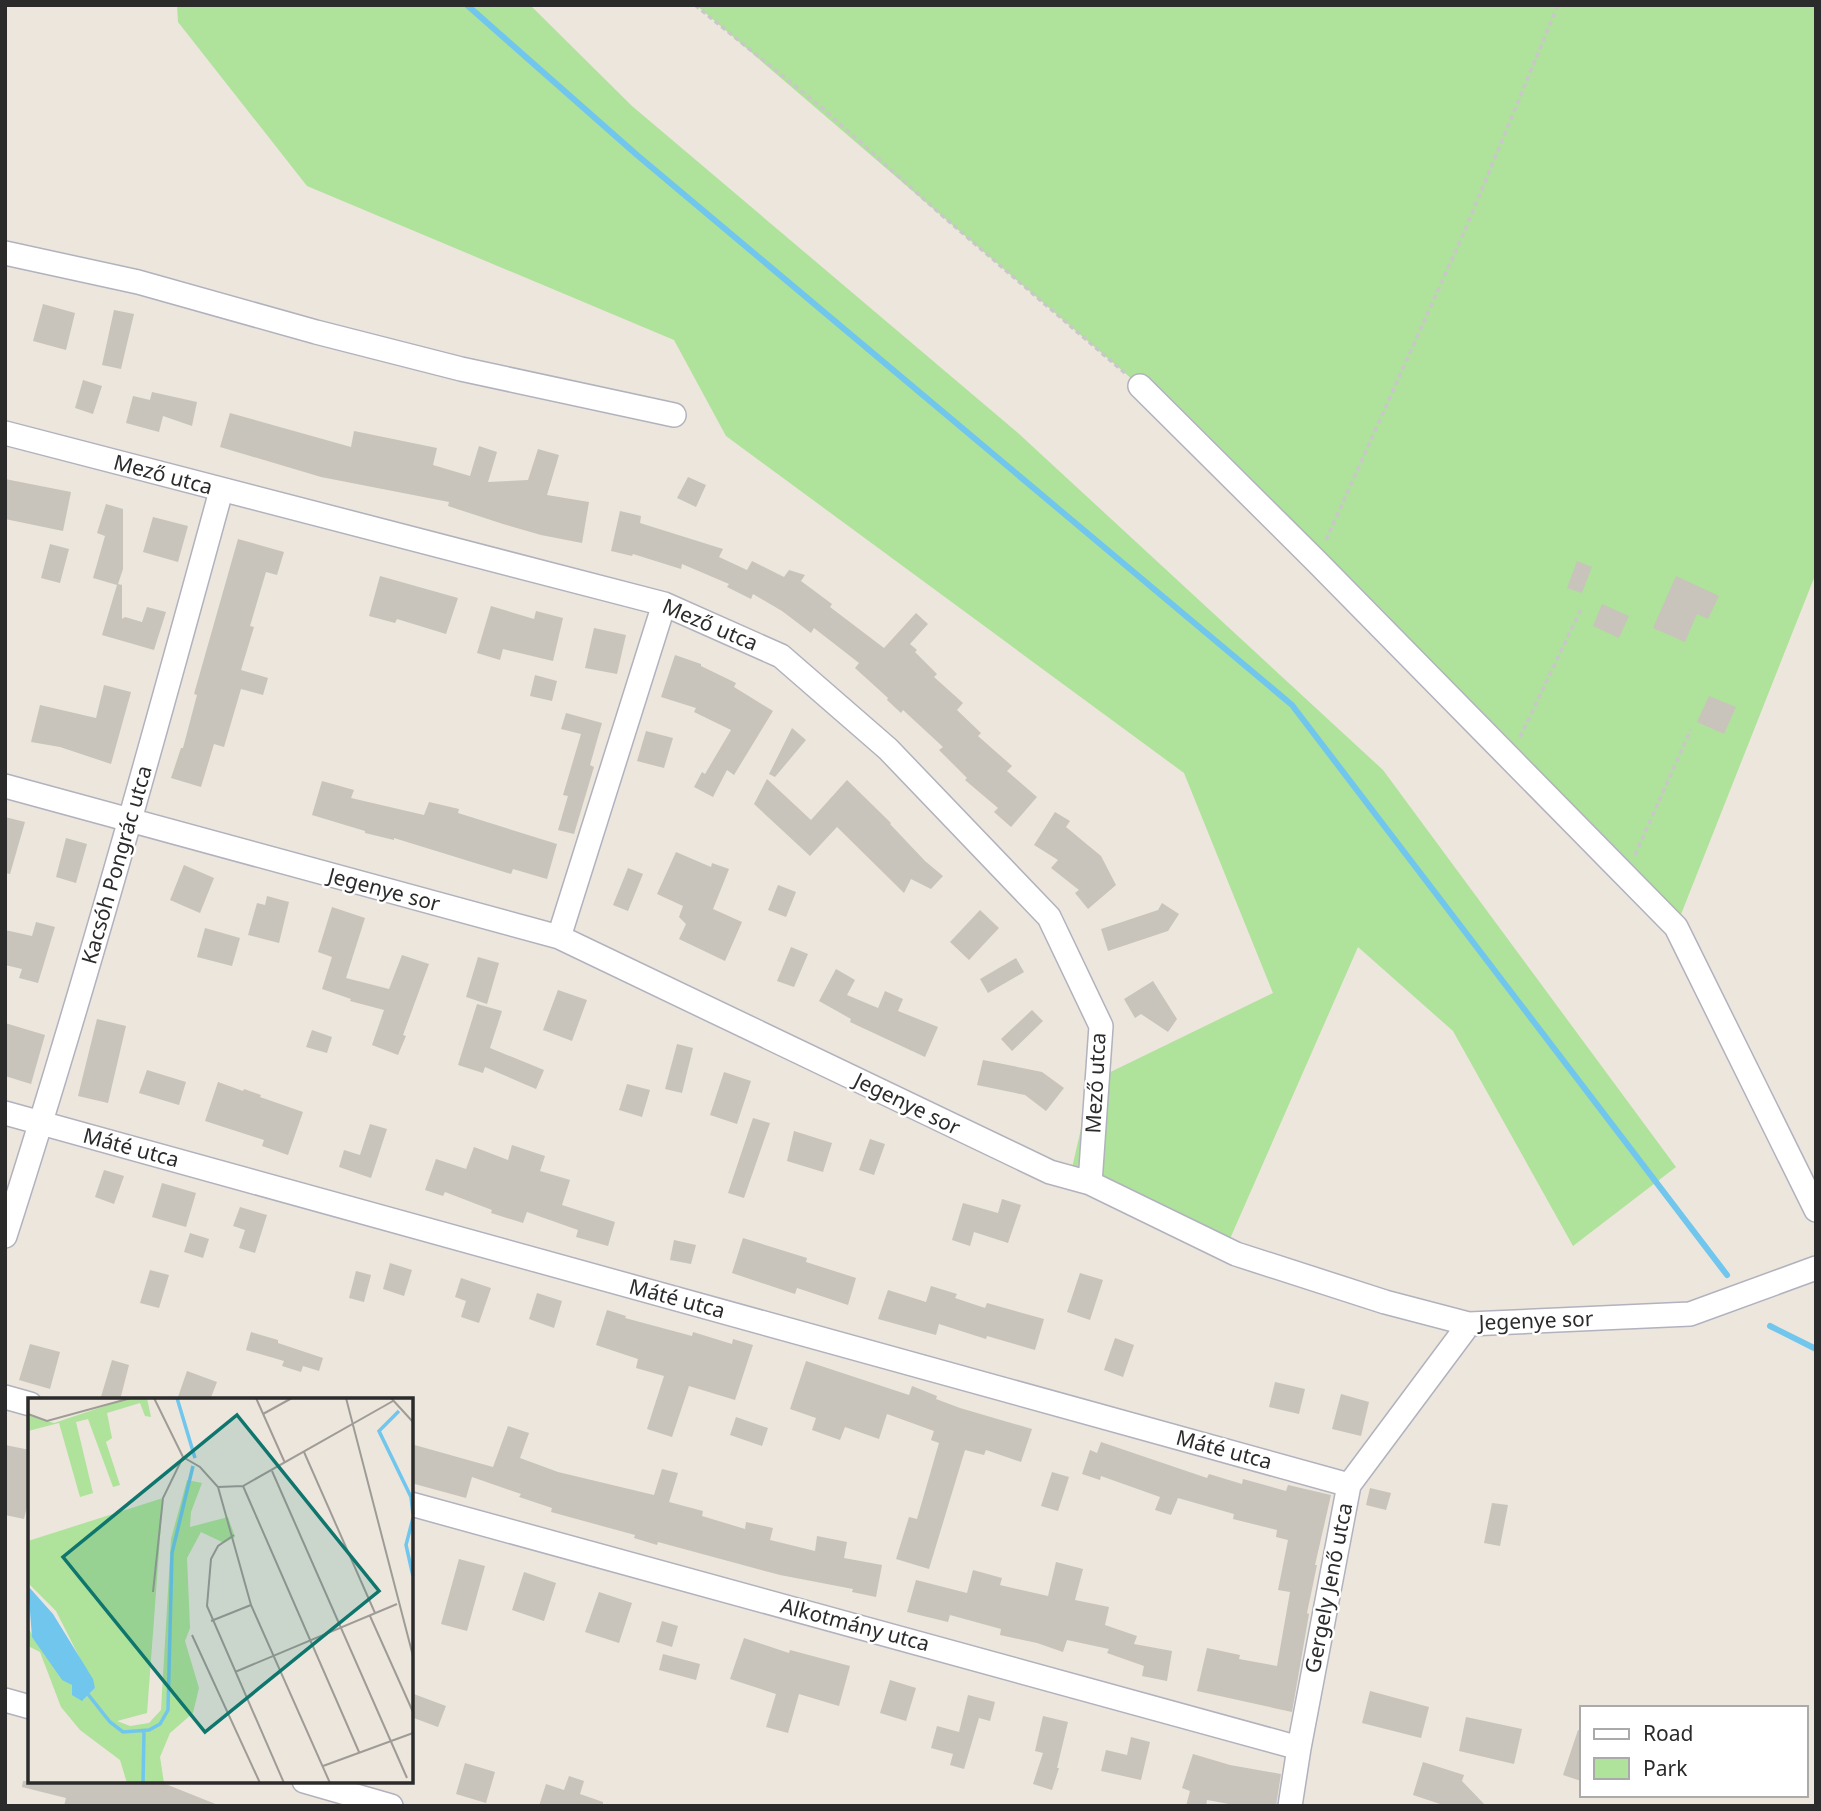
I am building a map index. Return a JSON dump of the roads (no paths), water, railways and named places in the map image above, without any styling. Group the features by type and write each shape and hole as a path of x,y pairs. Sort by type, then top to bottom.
{"street":[{"path":"5,253 138,282 461,369 674,415"},
{"path":"1140,386 1317,561 1676,927 1816,1210"},
{"name":"Mező utca","path":"5,433 664,604 781,656 888,749 1049,917 1101,1026 1090,1183"},
{"name":"Kacsóh Pongrác utca","path":"5,1236 131,821 221,491"},
{"path":"559,937 664,604"},
{"name":"Jegenye sor","path":"5,786 559,937 1050,1172 1090,1183 1236,1254 1385,1302 1469,1324 1690,1314 1816,1268"},
{"name":"Máté utca","path":"5,1113 1349,1485"},
{"name":"Gergely Jenő utca","path":"1290,1806 1349,1485 1469,1324"},
{"path":"5,1398 28,1404"},
{"name":"Alkotmány utca","path":"413,1505 1299,1748"},
{"path":"5,1700 28,1706"},
{"path":"311,1783 391,1806"}],"waterway":[{"path":"467,5 637,155 1292,705 1727,1275"},
{"path":"1770,1326 1816,1349"}]}
